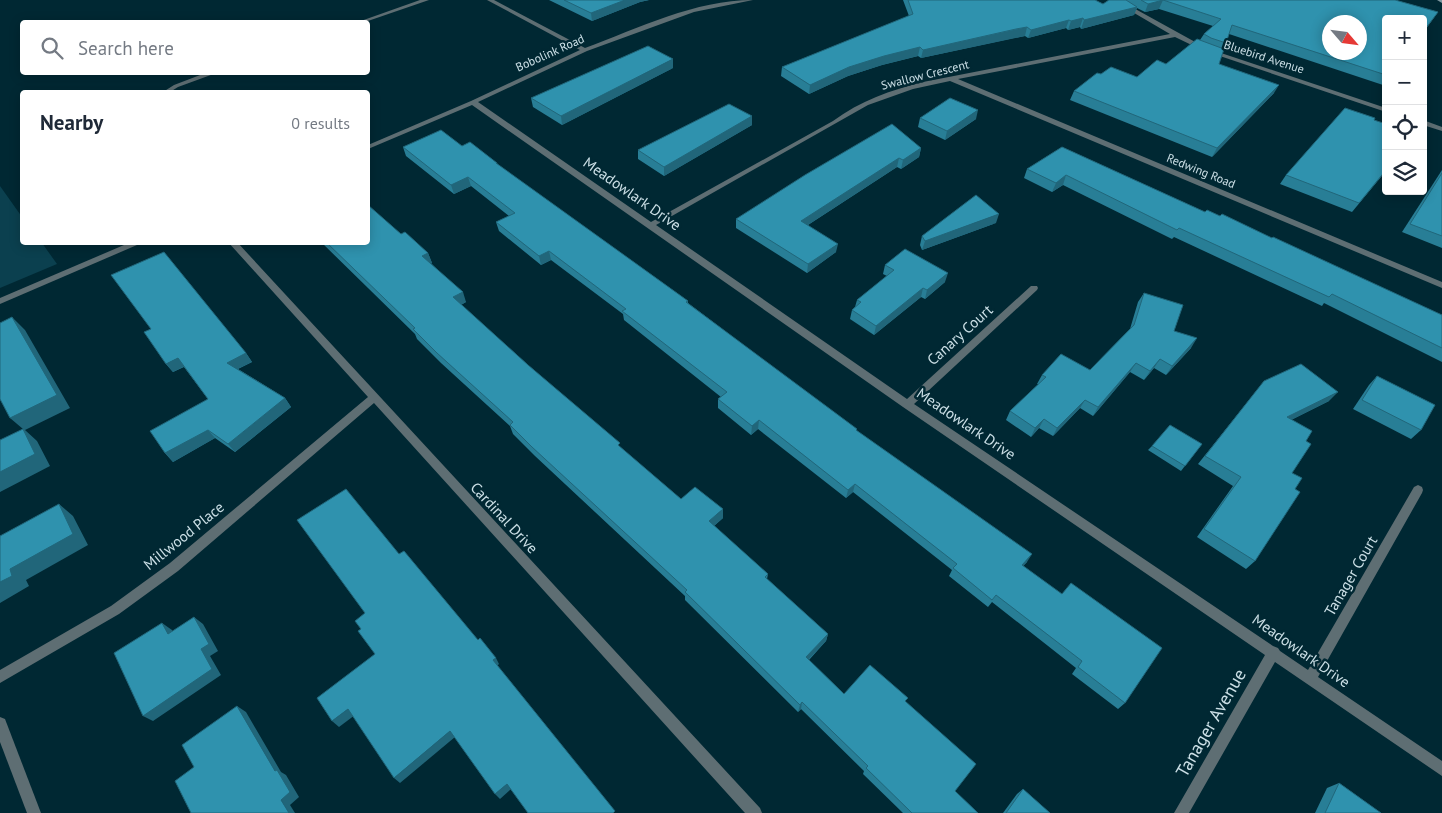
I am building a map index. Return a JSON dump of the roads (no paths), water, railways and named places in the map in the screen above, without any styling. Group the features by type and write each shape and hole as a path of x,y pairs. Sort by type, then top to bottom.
{"street":[{"path":"366,20 426,0"},
{"path":"490,0 585,50"},
{"name":"Bobolink Road","path":"370,146 473,102 585,50 693,10 750,0"},
{"name":"Bluebird Avenue","path":"1115,0 1176,36 1222,55 1382,109"},
{"name":"Swallow Crescent","path":"649,226 869,102 889,93 951,79 1176,36"},
{"path":"169,90 207,75"},
{"name":"Redwing Road","path":"951,79 1442,285"},
{"name":"Meadowlark Drive","path":"473,102 907,404 1274,652 1442,769"},
{"path":"1427,123 1442,129"},
{"path":"0,301 133,245"},
{"name":"Cardinal Drive","path":"235,245 754,813"},
{"name":"Canary Court","path":"907,404 1034,288"},
{"name":"Millwood Place","path":"0,677 115,610 174,568 373,398"},
{"name":"Tanager Court","path":"1310,678 1418,490"},
{"name":"Tanager Avenue","path":"1181,813 1274,652"},
{"path":"0,724 34,813"}]}
